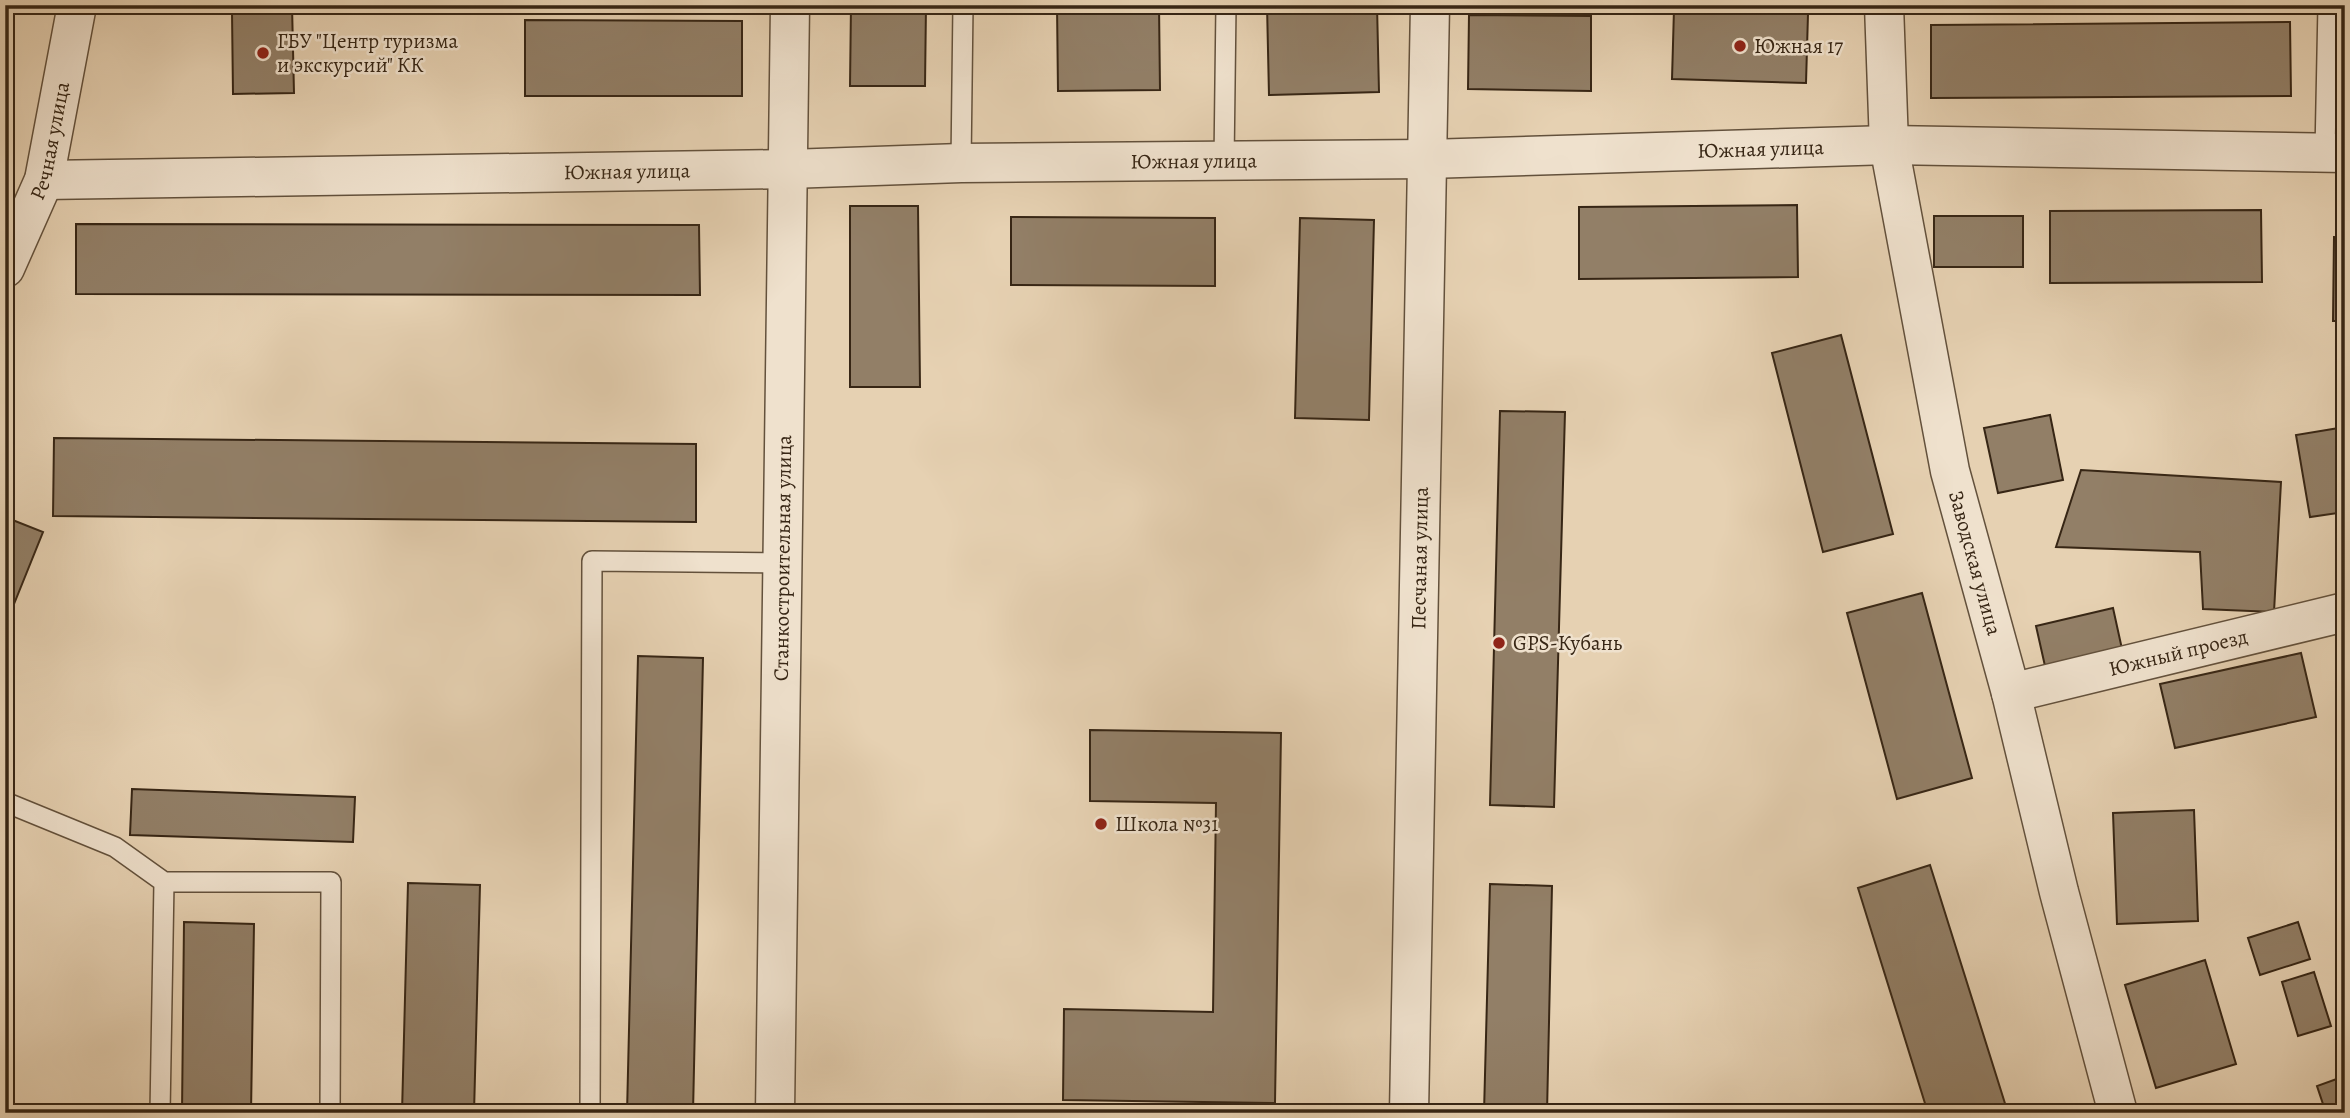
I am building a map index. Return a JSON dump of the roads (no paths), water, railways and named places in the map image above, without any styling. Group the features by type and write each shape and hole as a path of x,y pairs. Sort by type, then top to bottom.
{"street":[{"name":"Речная улица","path":"5,268 44,180 77,5"},
{"name":"Станкостроительная улица","path":"775,1113 790,5"},
{"name":"Песчаная улица","path":"1409,1113 1430,5"},
{"name":"Заводская улица","path":"1884,5 1889,145 1950,471 2011,693 2059,892 2118,1113"},
{"name":"Южная улица","path":"44,180 789,169 961,163 1429,159 1889,145 2335,153"},
{"name":"Южный проезд","path":"2011,693 2345,612"}],"lane":[{"path":"961,163 963,5"},
{"path":"1224,162 1226,5"},
{"path":"2328,5 2335,153"},
{"path":"590,1113 592,561 783,563"},
{"path":"5,802 115,847 164,882 331,882 330,1113"},
{"path":"160,1113 164,882"}],"place":[{"name":"Южная 17","path":"1740,46"},
{"name":"ГБУ \"Центр туризма и экскурсий\" КК","path":"263,53"},
{"name":"GPS-Кубань","path":"1499,643"},
{"name":"Школа №31","path":"1101,824"}]}
